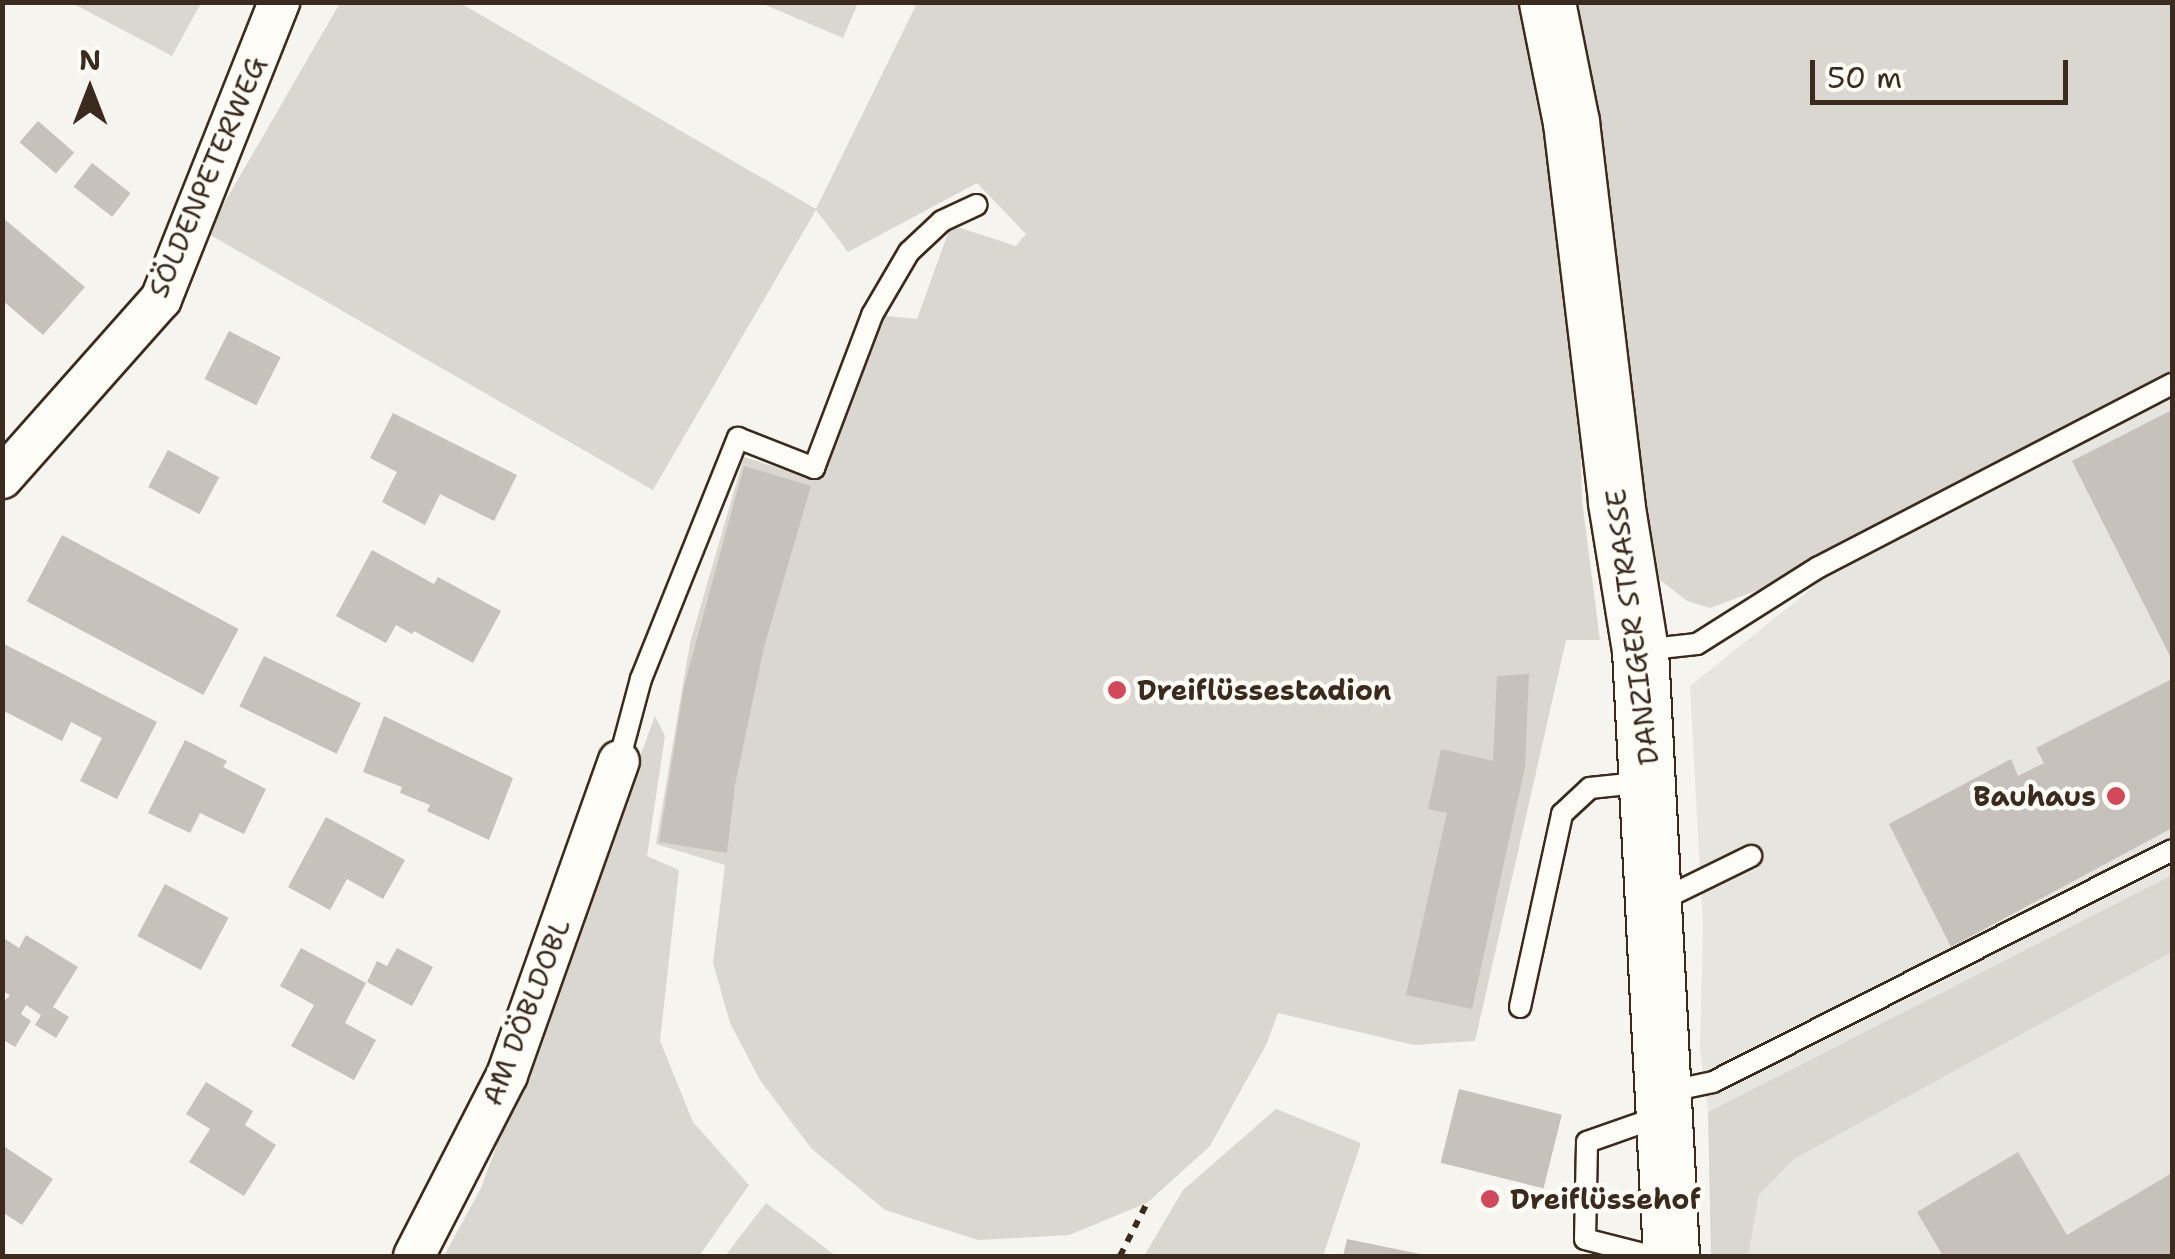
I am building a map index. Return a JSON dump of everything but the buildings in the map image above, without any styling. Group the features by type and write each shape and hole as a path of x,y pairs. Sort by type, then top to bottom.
{"street":[{"name":"SÖLDENPETERWEG","path":"5,469 161,299 279,2"},
{"name":"DANZIGER STRASSE","path":"1547,2 1571,122 1616,502 1640,650 1650,782 1671,1256"},
{"name":"AM DÖBLDOBL","path":"414,1256 507,1075 619,760"}],"lane":[{"path":"619,760 641,679 738,438 814,468 872,314 910,252 942,221 976,205"},
{"path":"1640,650 1697,644 1819,567 2172,384"},
{"path":"1520,1007 1562,814 1590,788 1650,782"},
{"path":"1651,1256 1585,1238 1587,1142 2172,850"},
{"path":"1655,903 1750,856"}],"path":[{"path":"1120,1256 1147,1203"}],"shaded area":[{"path":"201,2 172,56 72,3"},
{"path":"858,2 843,38 761,3"},
{"path":"340,3 460,3 816,209 917,3 2172,3 2172,384 1819,567 1710,608 1687,601 1651,573 1572,131 1582,500 1600,640 1566,640 1475,1041 1414,1045 1278,1013 1266,1045 1210,1146 1147,1203 1069,1235 978,1240 885,1210 811,1148 760,1080 730,1023 713,963 725,865 656,844 690,643 744,457 814,479 876,315 917,319 951,225 1016,246 1026,234 977,183 848,252 816,210 653,490 207,233"},
{"path":"2172,379 2172,875 1708,1112 1700,1048 1703,927 1690,686 1811,589 1881,522"},
{"path":"655,716 665,736 647,856 679,870 660,1041 693,1122 749,1185 699,1256 444,1256 481,1188"},
{"path":"2172,875 2172,952 1794,1159 1759,1195 1748,1256 1711,1256 1708,1112"},
{"path":"2172,952 2172,1256 1748,1256 1759,1195 1794,1159"},
{"path":"1276,1109 1361,1143 1323,1256 1144,1256 1183,1190"},
{"path":"766,1203 836,1256 725,1256"}],"place":[{"name":"Dreiflüssestadion","path":"1117,690"},
{"name":"Bauhaus","path":"2116,796"},
{"name":"Dreiflüssehof","path":"1490,1199"}]}
